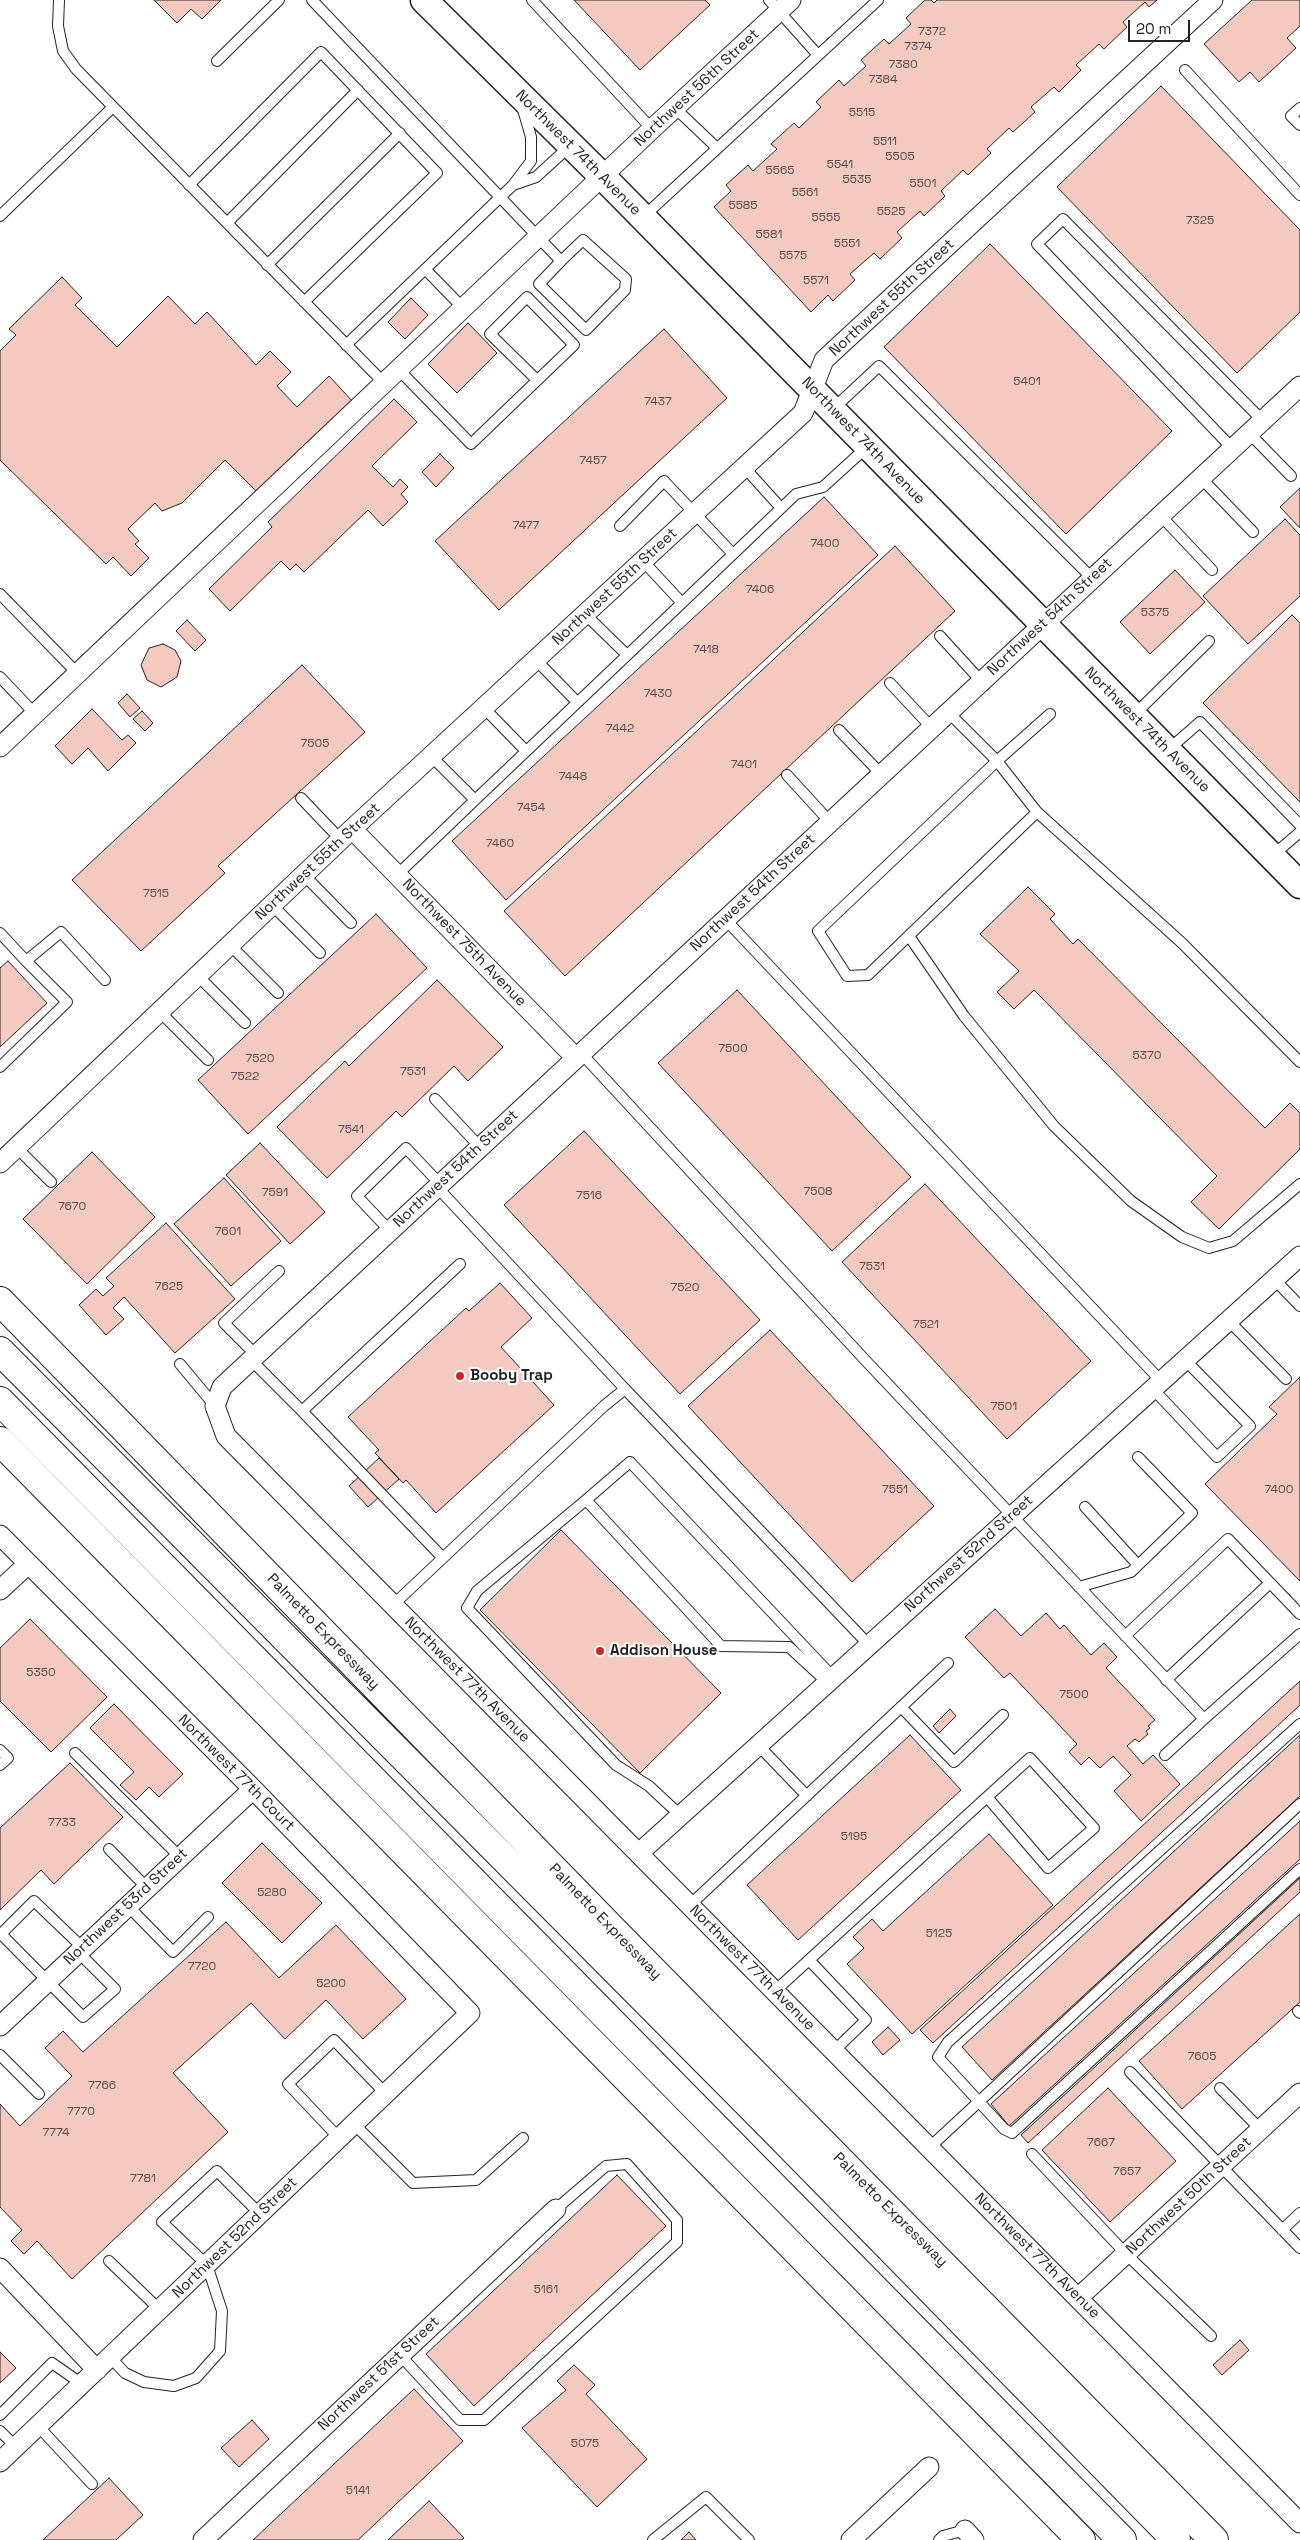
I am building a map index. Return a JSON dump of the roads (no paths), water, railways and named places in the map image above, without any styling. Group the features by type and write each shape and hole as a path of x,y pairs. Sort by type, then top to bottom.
{"highway":[{"name":"Palmetto Expressway","path":"0,1301 607,1924 1214,2540"},
{"path":"0,1351 772,2128 1176,2540"},
{"path":"0,1401 1122,2540"},
{"path":"0,1441 1082,2540"}],"street":[{"name":"Northwest 74th Avenue","path":"424,0 643,217 1300,885"},
{"name":"Northwest 55th Street","path":"0,1164 347,834 802,413 824,360 1213,0"},
{"name":"Northwest 56th Street","path":"0,747 676,108 780,4"},
{"name":"Northwest 54th Street","path":"215,1406 222,1387 932,728 1042,623 1300,387"},
{"name":"Northwest 75th Avenue","path":"347,834 397,875 579,1055"},
{"name":"Northwest 52nd Street","path":"639,1852 1300,1256"},
{"name":"Northwest 77th Avenue","path":"215,1406 226,1436 1300,2523"},
{"name":"Northwest 77th Court","path":"0,1535 253,1789 470,2013"},
{"path":"0,1590 28,1564"},
{"name":"Northwest 53rd Street","path":"3,2017 47,1982 253,1789"},
{"name":"Northwest 52nd Street","path":"0,2462 470,2013"},
{"name":"Northwest 50th Street","path":"1078,2298 1300,2094"},
{"name":"Northwest 51st Street","path":"202,2540 556,2208"},
{"path":"0,2268 103,2364"},
{"path":"851,2540 929,2467"}],"lane":[{"path":"59,0 58,26 63,51 76,69 384,384"},
{"path":"217,61 279,0"},
{"path":"312,0 561,261"},
{"path":"532,0 652,129"},
{"path":"643,217 817,54 878,0"},
{"path":"780,4 817,54"},
{"path":"189,184 321,52 400,133 437,173 304,302"},
{"path":"1184,70 1300,195"},
{"path":"227,223 358,90"},
{"path":"346,345 501,197 513,185 531,161 531,137 518,93"},
{"path":"0,216 113,107"},
{"path":"676,108 717,148"},
{"path":"1300,108 1291,116 1300,125"},
{"path":"268,264 400,133"},
{"path":"513,185 536,177 570,145"},
{"path":"1233,448 1037,244 1063,218 1256,427 1291,476"},
{"path":"584,240 626,279 625,290 586,330 539,284 561,261 584,240"},
{"path":"426,269 464,308"},
{"path":"399,370 471,444 574,345 527,297 490,334 537,380"},
{"path":"833,410 879,366 1092,578"},
{"path":"397,875 796,494 823,487 868,446"},
{"path":"744,467 781,508"},
{"path":"1201,478 1253,532"},
{"path":"620,526 664,481 733,554"},
{"path":"1160,516 1212,570"},
{"path":"643,560 682,603"},
{"path":"0,594 78,674"},
{"path":"585,614 627,655"},
{"path":"940,636 981,681"},
{"path":"1134,716 1209,641"},
{"path":"536,660 578,702"},
{"path":"0,677 35,714"},
{"path":"890,683 932,728"},
{"path":"484,708 526,751"},
{"path":"948,712 997,760 1037,812 1182,943 1300,1062"},
{"path":"1037,812 868,975 846,976 818,931 997,760 1050,714"},
{"path":"1168,750 1200,722 1300,825"},
{"path":"839,730 882,774"},
{"path":"431,756 475,800"},
{"path":"787,775 830,822"},
{"path":"301,798 347,834"},
{"path":"1272,857 1300,832"},
{"path":"304,875 351,922"},
{"path":"272,905 320,953"},
{"path":"725,920 1157,1385 1217,1457 1250,1426 1184,1360"},
{"path":"26,961 61,932 105,980"},
{"path":"0,933 67,1002 0,1067"},
{"path":"909,936 964,1016 1054,1126 1131,1201 1182,1237 1209,1248 1233,1241 1300,1184"},
{"path":"230,945 278,994"},
{"path":"198,976 245,1023"},
{"path":"160,1012 208,1060"},
{"path":"579,1055 1204,1720"},
{"path":"436,1099 480,1147"},
{"path":"16,1148 51,1182"},
{"path":"390,1231 356,1196 406,1148 625,1389 869,1645"},
{"path":"302,1411 460,1264"},
{"path":"279,1271 224,1323 302,1411 442,1558"},
{"path":"1274,1279 1300,1306"},
{"path":"1228,1320 1286,1379"},
{"path":"180,1364 215,1406"},
{"path":"393,1605 604,1406 625,1389"},
{"path":"1079,1588 1130,1572 1192,1513 1138,1457"},
{"path":"680,1815 649,1786 616,1766 467,1608 476,1591 630,1462 830,1680"},
{"path":"586,1500 721,1646 789,1647 830,1680"},
{"path":"1085,1507 1138,1565"},
{"path":"1125,1636 1228,1539 1300,1614"},
{"path":"1166,1680 1270,1583"},
{"path":"1165,1755 1300,1634"},
{"path":"690,1905 948,1663"},
{"path":"901,1707 954,1762 1003,1715"},
{"path":"1300,1724 948,2042 938,2057 1004,2129 1012,2133 1300,1869"},
{"path":"758,1745 807,1796"},
{"path":"0,1750 8,1758 0,1765"},
{"path":"75,1753 180,1857"},
{"path":"775,1991 987,1797 1030,1758 1094,1828 1048,1868 987,1797"},
{"path":"930,2147 978,2100 1300,1804"},
{"path":"109,1849 147,1888"},
{"path":"34,1901 81,1950 115,1989 83,2017 1,1934 34,1901"},
{"path":"128,1906 173,1952 208,1917"},
{"path":"809,1960 866,2020 834,2051"},
{"path":"339,2138 288,2084 334,2040 385,2093"},
{"path":"0,2055 39,2094"},
{"path":"1130,2072 1300,2248"},
{"path":"1220,2088 1261,2130"},
{"path":"354,2124 413,2183 476,2180 523,2138"},
{"path":"1032,2154 1126,2254 1210,2336"},
{"path":"399,2354 460,2420 484,2420 677,2242 677,2220 627,2164 606,2166 556,2208"},
{"path":"103,2364 144,2382 174,2386 196,2378 220,2351 222,2311 207,2265 162,2222 217,2171 260,2214"},
{"path":"1282,2230 1300,2213"},
{"path":"110,2261 160,2310"},
{"path":"0,2415 52,2363 82,2384"},
{"path":"38,2426 92,2484"},
{"path":"0,2431 16,2447"},
{"path":"653,2540 706,2497 749,2540"},
{"path":"939,2540 943,2536 970,2535"}],"place":[{"name":"Booby Trap","path":"460,1376"},
{"name":"Addison House","path":"600,1651"}]}
